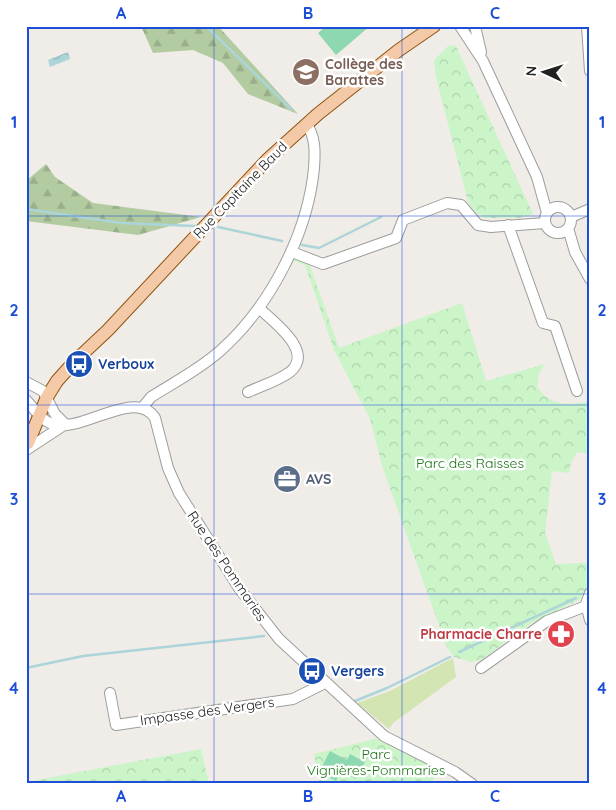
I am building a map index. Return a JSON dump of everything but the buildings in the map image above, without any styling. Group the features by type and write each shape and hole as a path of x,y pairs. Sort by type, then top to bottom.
{"main road":[{"name":"Rue Capitaine Baud","path":"399,50 421,26"},
{"name":"Rue Capitaine Baud","path":"27,447 49,400 74,362 94,344 243,186 306,124 399,50 434,26"}],"street":[{"path":"460,26 483,60 537,177 557,207 568,212 575,252"},
{"path":"475,26 483,60"},
{"path":"587,26 590,72"},
{"path":"26,400 41,417 54,424 65,424 126,408 143,407 151,398 220,351 259,308 291,254 309,202 313,172 314,143 306,124"},
{"path":"537,177 547,227 575,252 590,279"},
{"path":"291,254 323,264 396,238 403,220 448,203 461,205 478,225 490,227 508,226 546,218 557,207"},
{"path":"555,233 564,231 570,222 590,209"},
{"path":"508,226 543,323 555,326 577,391"},
{"path":"248,392 284,375 294,367 298,359 294,343 259,308"},
{"path":"26,382 42,392 49,400 55,414 65,424"},
{"name":"Rue des Pommaries","path":"143,407 150,411 155,418 168,468 179,493 239,588 285,646 384,736 455,772 472,784"},
{"path":"27,447 65,424"},
{"path":"590,593 586,606 590,620"},
{"path":"481,668 547,621 586,606"},
{"name":"Impasse des Vergers","path":"110,693 116,725 293,699 325,683"}],"green space":[{"path":"141,26 218,26 298,114 248,94 223,63 193,50 153,53"},
{"path":"326,26 370,26 336,55 318,33"},
{"path":"449,45 456,46 533,214 520,218 483,218 481,214 476,214 468,202 436,77 434,60"},
{"path":"46,164 55,177 93,203 201,217 138,235 26,221 26,181"},
{"name":"Parc des Raisses","path":"293,256 309,263 339,348 462,303 486,381 545,364 539,373 537,387 548,398 567,404 590,401 590,454 577,452 571,463 569,473 552,471 545,533 556,564 584,563 590,566 590,584 579,600 532,623 481,660 470,662 454,657 446,645 383,469 370,419 334,350 305,265 291,260"},
{"path":"453,658 456,677 393,723 389,729 357,703 390,691"},
{"name":"Parc Vignières-Pommaries","path":"380,739 440,769 431,784 320,784 314,754"},
{"path":"201,749 209,784 26,784 26,782"},
{"path":"330,751 347,760 350,754 365,762 356,779 341,771 336,781 319,772"}],"water":[{"path":"68,52 70,59 50,67 48,60"}],"waterway":[{"path":"206,26 291,109"},
{"path":"26,209 121,223 195,226"},
{"path":"302,245 319,248 381,217"},
{"path":"218,227 282,241"},
{"path":"459,652 576,598"},
{"path":"26,668 83,656 264,636"},
{"path":"355,701 387,688 450,657"}],"place":[{"name":"Collège des Barattes","path":"306,72"},
{"name":"Verboux","path":"79,364"},
{"name":"AVS","path":"287,479"},
{"name":"Pharmacie Charre","path":"561,634"},
{"name":"Vergers","path":"312,671"}]}
